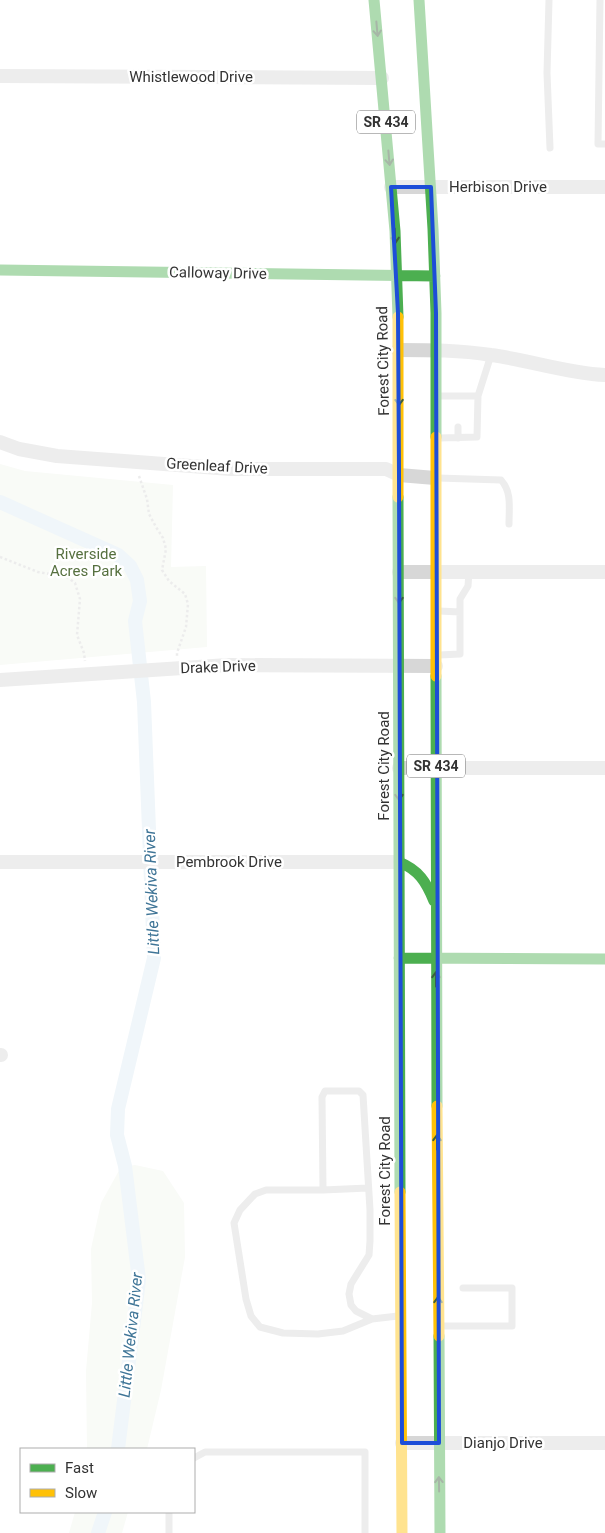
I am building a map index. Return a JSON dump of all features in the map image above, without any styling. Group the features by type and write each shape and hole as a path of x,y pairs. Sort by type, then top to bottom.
{"main road":[{"name":"Forest City Road","path":"374,0 397,275 400,475 398,572 398,958 402,1533"},
{"name":"SR 434","path":"418,0 435,276 436,958 440,1533"},
{"name":"Calloway Drive","path":"0,270 435,276"},
{"path":"398,862 413,867 425,879 436,906"},
{"path":"398,958 605,958"}],"street":[{"name":"Whistlewood Drive","path":"0,76 382,78"},
{"name":"Herbison Drive","path":"391,187 605,187"},
{"path":"398,350 436,350 491,354 586,374 605,375"},
{"name":"Greenleaf Drive","path":"0,442 19,449 57,456 231,469 386,469 400,475 435,478"},
{"path":"398,572 605,572"},
{"name":"Drake Drive","path":"0,680 228,665 398,666 436,660"},
{"path":"399,768 605,768"},
{"name":"Pembrook Drive","path":"0,862 398,862"},
{"name":"Dianjo Drive","path":"402,1443 605,1443"}],"lane":[{"path":"549,0 547,73 550,148"},
{"path":"600,0 598,144 605,144"},
{"path":"435,438 477,437 478,396 491,354"},
{"path":"436,396 458,399 478,396"},
{"path":"458,427 458,438"},
{"path":"435,478 501,480 506,486 508,494 509,524"},
{"path":"436,660 460,654 460,599 468,586 469,572"},
{"path":"436,612 460,612"},
{"path":"323,1190 322,1097 325,1091 359,1091 363,1095 370,1210 368,1255 352,1284 349,1294 351,1305 356,1311 372,1319"},
{"path":"368,1188 266,1190 254,1194 240,1210 234,1223 250,1316 260,1327 283,1333 318,1334 343,1331 372,1319 401,1316"},
{"path":"438,1326 512,1326 512,1288 463,1288"},
{"path":"195,1457 205,1452 366,1452 365,1533"},
{"path":"169,1513 169,1533"}],"path":[{"path":"137,462 139,481 147,499 149,514 164,538 166,549 162,570 169,581 185,594 188,604 186,627 176,653 177,668"},
{"path":"0,557 38,572 67,577 75,583 80,599 76,635 84,653 87,674"}],"highlighted area":[{"path":"391,187 431,187 436,313 439,1443 402,1443 398,313"}],"green space":[{"name":"Riverside Acres Park","path":"0,464 25,471 173,485 171,567 206,566 207,647 0,665"},
{"path":"135,1165 163,1171 184,1203 185,1257 161,1390 147,1448 87,1448 86,1371 92,1303 91,1249 101,1203 121,1167"},
{"path":"75,1513 128,1513 122,1533 69,1533"}],"waterway":[{"name":"Little Wekiva River","path":"0,502 118,555 130,566 137,580 140,601 135,621 144,702 154,958 118,1109 117,1135 125,1166 139,1280 118,1448"},
{"name":"Little Wekiva River","path":"98,1533 105,1513"}],"traffic: fast":[{"path":"374,0 395,231 398,317"},
{"path":"419,0 433,229 436,313 436,437"},
{"path":"0,270 435,276"},
{"path":"398,497 400,1192"},
{"path":"436,676 437,1106"},
{"path":"399,862 412,869 421,877 434,901"},
{"path":"399,958 605,959"},
{"path":"439,1336 440,1533"}],"traffic: slow":[{"path":"398,317 398,497"},
{"path":"436,437 436,676"},
{"path":"437,1106 439,1336"},
{"path":"400,1192 402,1533"}]}
